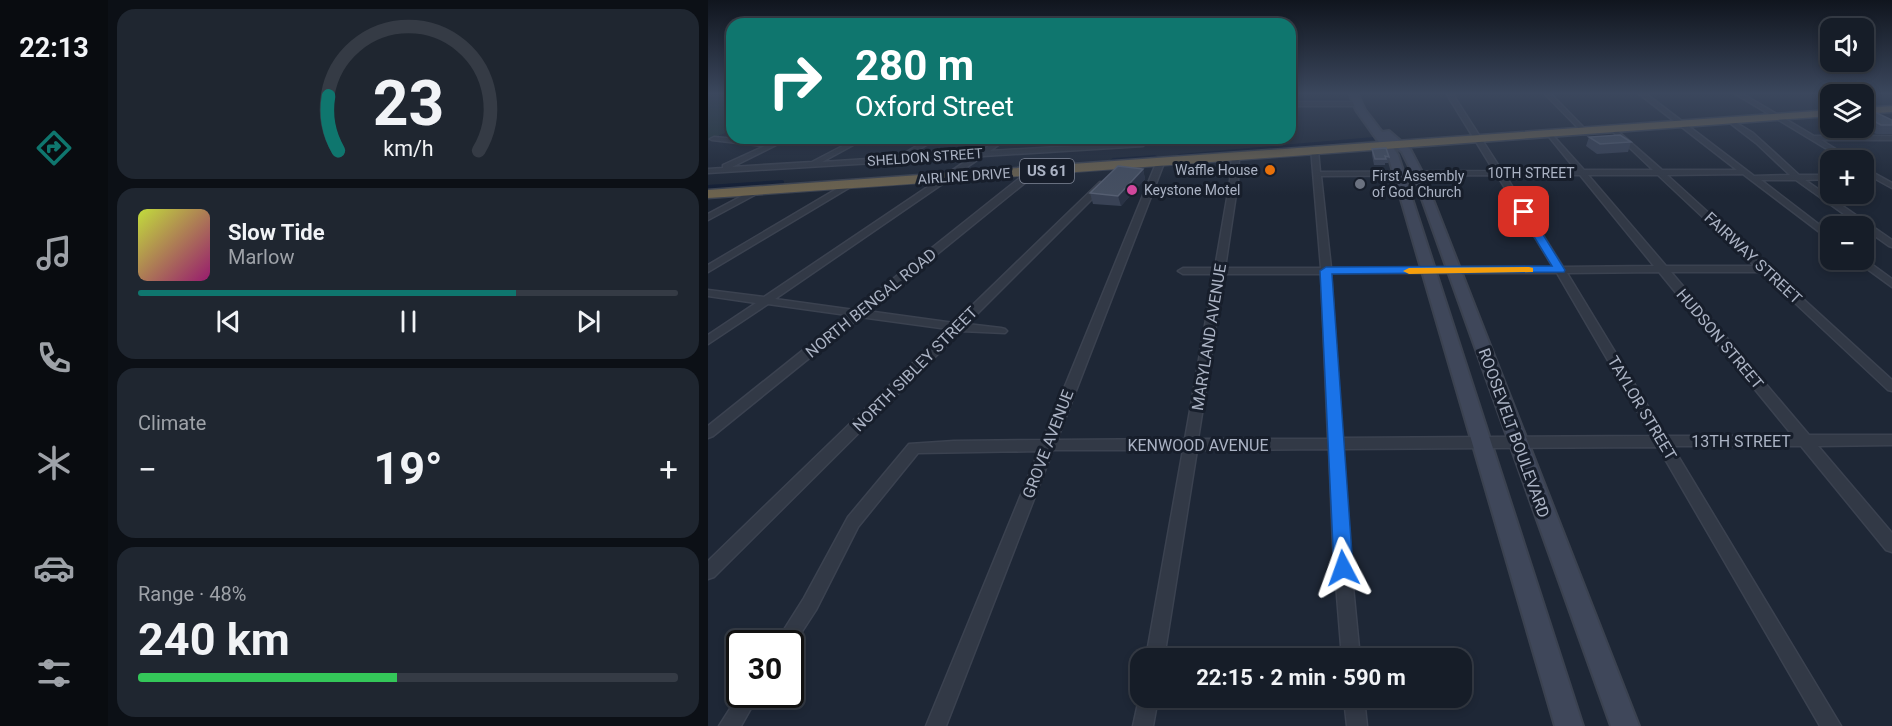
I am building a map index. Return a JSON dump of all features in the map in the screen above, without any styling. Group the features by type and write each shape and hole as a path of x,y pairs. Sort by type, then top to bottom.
{"highway":[{"name":"AIRLINE DRIVE","path":"708,196 1120,168 1315,151 1657,127"}],"street":[{"path":"1374,127 1394,145"},
{"name":"TAYLOR STREET","path":"1470,127 1560,270 1831,726"},
{"path":"1580,127 1585,132"},
{"path":"1685,127 1820,229"},
{"path":"1740,127 1751,133 1768,152 1798,177 1892,244"},
{"path":"1795,127 1833,150"},
{"name":"FAIRWAY STREET","path":"1615,130 1892,387"},
{"name":"HUDSON STREET","path":"1550,134 1892,545"},
{"path":"1813,138 1892,138"},
{"path":"714,140 726,141"},
{"path":"720,170 774,144"},
{"path":"812,164 850,144"},
{"path":"899,159 924,144"},
{"path":"708,339 996,144"},
{"path":"1066,148 1071,144"},
{"name":"SHELDON STREET","path":"708,171 1112,144"},
{"name":"ROOSEVELT BOULEVARD","path":"1394,145 1418,174 1625,726"},
{"name":"ROOSEVELT BOULEVARD","path":"1394,145 1399,174 1569,726"},
{"path":"1315,151 1326,271 1350,648"},
{"name":"MARYLAND AVENUE","path":"1157,648 1219,271 1235,158"},
{"name":"GROVE AVENUE","path":"936,726 1159,165"},
{"name":"NORTH SIBLEY STREET","path":"708,572 1120,168"},
{"name":"10TH STREET","path":"1318,174 1744,172"},
{"name":"NORTH BENGAL ROAD","path":"708,433 1032,173"},
{"path":"1876,177 1892,176"},
{"path":"1753,178 1820,177"},
{"path":"1876,177 1892,186"},
{"path":"708,269 850,185"},
{"path":"708,217 754,193"},
{"path":"1183,271 1764,268"},
{"path":"1873,270 1892,284"},
{"path":"708,293 1001,331"},
{"name":"13TH STREET","path":"1483,444 1892,440"},
{"name":"KENWOOD AVENUE","path":"793,630 810,604 853,522 914,448 1483,444"},
{"path":"729,726 741,708"},
{"path":"1143,726 1146,708"},
{"path":"1355,708 1357,726"}],"green space":[{"path":"708,127 726,127 726,132 708,140"}],"building":[{"path":"1620,135 1631,142 1600,144 1589,137"},
{"path":"1386,148 1389,157 1375,159 1372,149"},
{"path":"1118,166 1143,169 1118,196 1090,193"}],"waterway":[{"path":"1179,156 1374,139"},
{"path":"1113,160 1155,157"},
{"path":"708,187 782,182"}],"slow traffic":[{"path":"1409,271 1529,270"}],"place":[{"name":"Waffle House","path":"1270,170"},
{"name":"First Assembly of God Church","path":"1360,184"},
{"name":"Keystone Motel","path":"1132,190"}],"route":[{"path":"1343,568 1326,271 1560,270 1524,212"}]}
